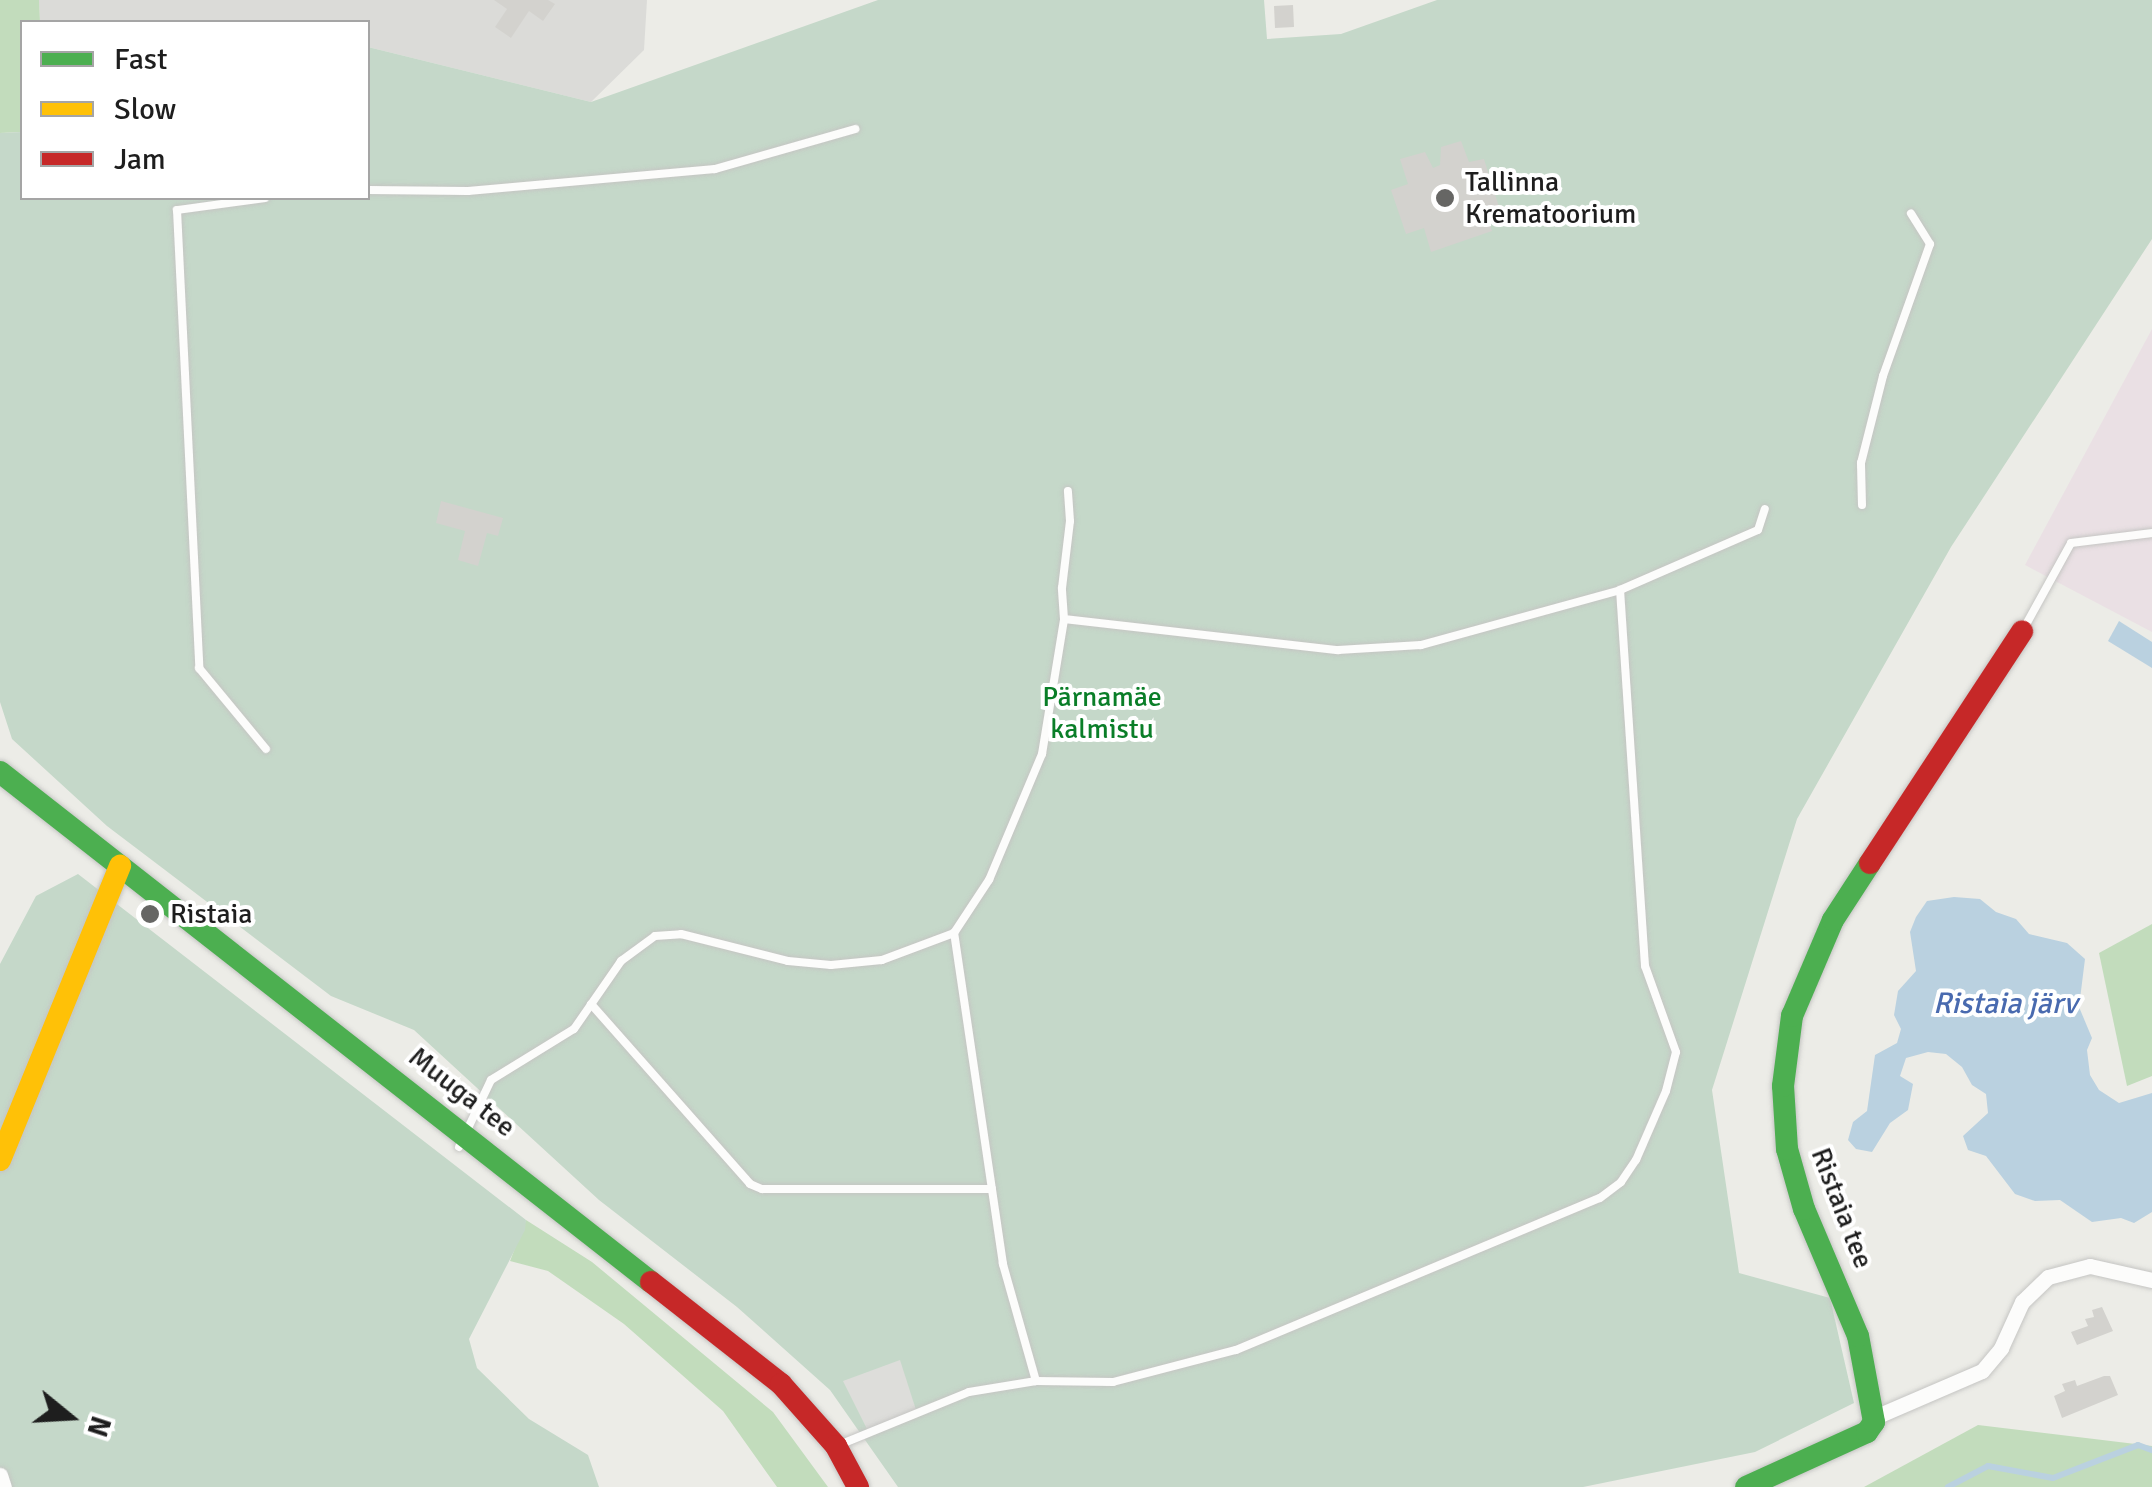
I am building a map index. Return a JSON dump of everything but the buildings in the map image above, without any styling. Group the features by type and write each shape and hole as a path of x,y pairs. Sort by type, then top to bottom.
{"street":[{"name":"Ristaia tee","path":"1875,1416 1858,1336 1790,1165 1783,1114 1787,1043 1799,992 1832,920 2022,632"},
{"name":"Muuga tee","path":"0,772 463,1140 781,1384 836,1446 858,1487"},
{"path":"0,1160 120,866"},
{"path":"1746,1487 1867,1432 1875,1416 1982,1372 2000,1348 2022,1302 2048,1277 2090,1266 2152,1280"},
{"path":"0,1476 4,1487"}],"lane":[{"path":"370,190 468,190 715,169 855,128"},
{"path":"250,200 177,210 199,668 266,749"},
{"path":"1862,505 1861,463 1879,393 1930,244 1911,213"},
{"path":"463,1140 491,1080 574,1029 622,961 654,936 680,934 788,961 831,965 882,960 954,933 989,880 1042,754 1064,619 1068,491"},
{"path":"1064,619 1338,650 1421,645 1620,590 1758,530 1765,509"},
{"path":"2022,632 2071,544 2152,533"},
{"path":"836,1446 969,1392 1036,1381 1114,1382 1236,1350 1600,1198 1621,1182 1636,1160 1666,1091 1676,1052 1645,966 1620,590"},
{"path":"954,933 1003,1264 1036,1381"},
{"path":"591,1004 750,1184 762,1189 992,1189"}],"shaded area":[{"path":"39,0 647,0 644,50 591,102 370,47 370,20 40,20"},
{"path":"2152,329 2152,632 2025,565"},
{"path":"900,1360 917,1413 869,1433 843,1381"}],"green space":[{"path":"0,0 39,0 40,20 20,20 20,132 0,133"},
{"name":"Pärnamäe kalmistu","path":"878,0 1264,0 1267,39 1341,34 1437,0 2152,0 2152,239 1951,547 1797,819 1712,1090 1739,1273 1830,1298 1854,1403 1755,1452 1583,1487 898,1487 830,1390 737,1307 599,1200 414,1030 331,996 107,826 12,739 0,702 0,133 20,132 20,200 370,200 370,47 591,102"},
{"path":"78,874 526,1220 525,1230 469,1339 477,1368 529,1419 588,1455 599,1487 0,1487 0,964 36,896"},
{"path":"2152,924 2152,1076 2127,1086 2099,953"},
{"path":"526,1220 592,1262 773,1412 828,1487 777,1487 723,1411 624,1324 548,1271 510,1261"},
{"path":"1978,1425 2152,1446 2152,1487 1864,1487"}],"water":[{"path":"2119,621 2152,642 2152,668 2108,641"},
{"name":"Ristaia järv","path":"1980,899 1996,912 2016,919 2029,934 2067,943 2085,959 2079,1007 2092,1038 2087,1050 2090,1075 2099,1090 2119,1103 2152,1093 2152,1212 2134,1223 2121,1218 2092,1222 2060,1200 2035,1201 2015,1194 1986,1156 1968,1150 1963,1136 1988,1113 1986,1094 1972,1085 1962,1067 1946,1054 1928,1052 1906,1058 1900,1076 1913,1084 1908,1110 1890,1123 1872,1152 1856,1149 1848,1140 1853,1122 1867,1111 1875,1055 1897,1043 1901,1029 1894,1015 1898,991 1916,971 1910,932 1916,917 1927,901"}],"waterway":[{"path":"1948,1487 1988,1466 2053,1478 2138,1445 2152,1450"}],"traffic: fast":[{"path":"0,772 651,1282"},
{"path":"1746,1487 1867,1432 1874,1422 1858,1336 1804,1209 1787,1149 1783,1086 1792,1016 1833,920 1870,863"}],"traffic: slow":[{"path":"0,1160 120,866"}],"traffic: jam":[{"path":"1870,863 2022,632"},
{"path":"651,1282 781,1384 836,1446 858,1487"}],"place":[{"name":"Tallinna Krematoorium","path":"1445,198"},
{"name":"Ristaia","path":"150,914"}]}
